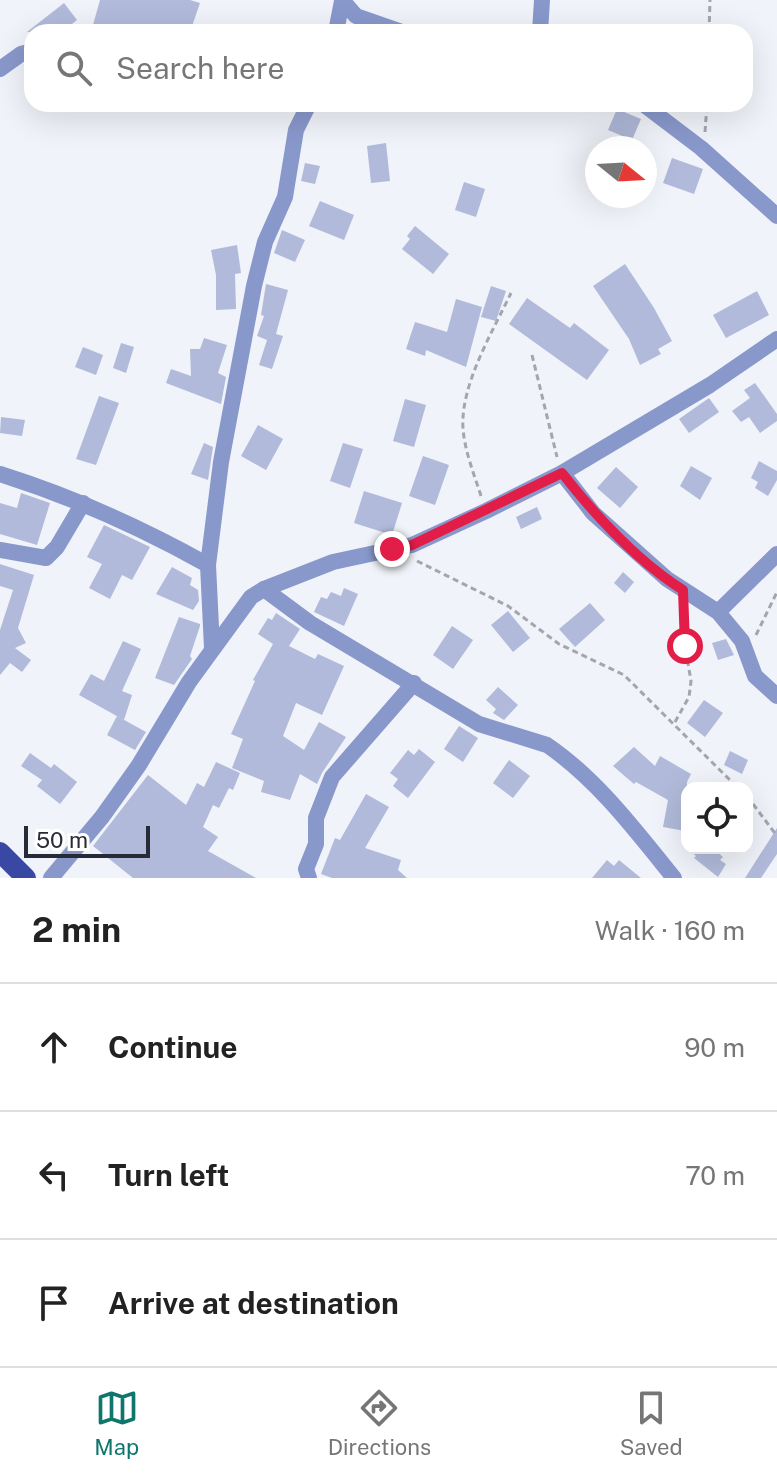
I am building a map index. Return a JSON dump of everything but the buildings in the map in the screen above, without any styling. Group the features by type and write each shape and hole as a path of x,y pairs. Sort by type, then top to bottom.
{"main road":[{"path":"0,852 26,878"}],"street":[{"path":"540,24 542,0"},
{"path":"338,24 342,1"},
{"path":"342,1 356,16 379,24"},
{"path":"0,69 24,53"},
{"path":"212,648 208,565 221,462 254,286 265,242 285,197 296,130 305,112"},
{"path":"654,112 701,148 777,216"},
{"path":"51,878 102,817 139,765 212,648 247,601 264,589 333,562 412,545 486,511 562,473 710,385 777,339"},
{"path":"562,473 593,513 667,579 718,612 735,631 755,676 777,696"},
{"path":"0,474 83,503 208,565"},
{"path":"0,550 46,558 57,547 83,503"},
{"path":"718,612 777,554"},
{"path":"264,589 310,623 479,724 547,745 580,772 634,828 666,875"},
{"path":"309,878 306,869 316,844 316,818 332,777 414,683"}],"path":[{"path":"709,24 710,0"},
{"path":"701,148 707,112"},
{"path":"486,511 465,447 463,415 480,358 511,293"},
{"path":"532,355 562,473"},
{"path":"392,549 508,606 559,644 624,675 732,782"},
{"path":"675,723 689,697 691,681 685,646 683,590"},
{"path":"746,655 777,592"},
{"path":"753,804 777,836"}],"route":[{"path":"392,549 412,545 562,473 593,513 683,590 685,646"}]}
